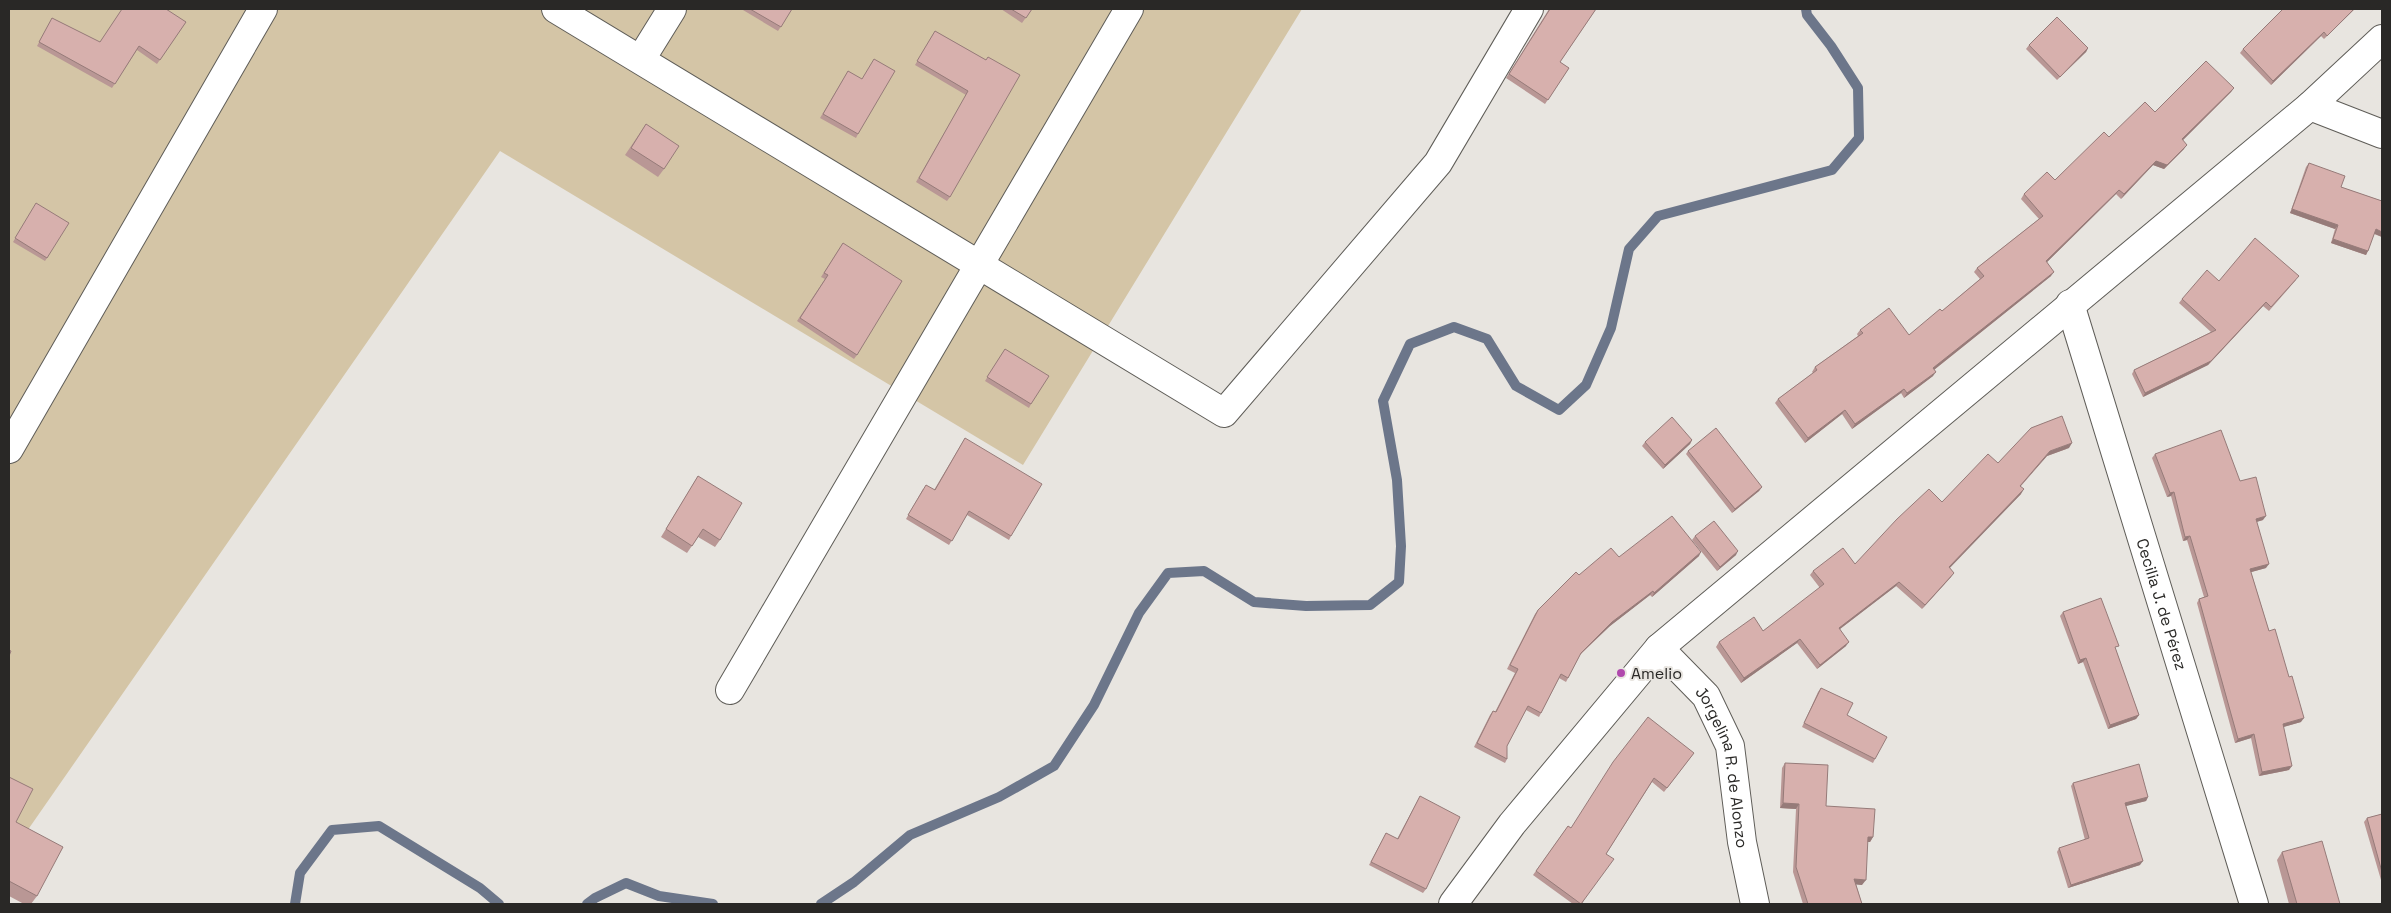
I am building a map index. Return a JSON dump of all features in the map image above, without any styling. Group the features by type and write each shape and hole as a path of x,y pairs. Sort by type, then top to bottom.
{"street":[{"path":"9,449 263,9"},
{"path":"556,9 1224,413 1438,163 1529,9"},
{"path":"641,60 672,9"},
{"path":"730,690 1129,9"},
{"path":"1454,904 1512,824 1659,648 2310,106 2382,38"},
{"path":"2310,106 2382,134"},
{"name":"Cecilia J. de Pérez","path":"2070,304 2254,904"},
{"name":"Jorgelina R. de Alonzo","path":"1659,648 1706,696 1730,746 1742,842 1755,904"}],"shaded area":[{"path":"9,9 1302,9 1023,465 500,151 9,857"}],"building":[{"path":"122,9 166,9 186,22 160,60 139,46 115,84 39,42 52,18 100,42"},
{"path":"750,9 792,9 781,27"},
{"path":"1011,9 1032,9 1026,18"},
{"path":"1550,9 1596,9 1560,62 1569,68 1548,100 1509,74"},
{"path":"2283,9 2354,9 2327,36 2324,32 2273,81 2243,49"},
{"path":"2057,17 2088,48 2060,77 2029,45"},
{"path":"935,31 986,60 988,57 1020,75 950,197 919,178 968,91 917,61"},
{"path":"874,59 895,71 858,134 823,114 848,71 862,79"},
{"path":"2206,61 2234,88 2182,139 2187,145 2167,165 2156,161 2124,194 2119,190 2046,261 2054,272 1933,368 1936,372 1907,393 1904,389 1855,424 1845,410 1808,438 1778,399 1817,370 1815,367 1863,333 1860,330 1889,308 1909,335 1940,309 1942,311 1984,276 1977,268 2043,216 2024,194 2047,172 2055,180 2104,132 2109,137 2145,102 2155,112"},
{"path":"646,124 679,146 664,169 631,148"},
{"path":"2309,163 2345,176 2341,187 2382,201 2382,232 2376,229 2368,251 2333,239 2338,225 2292,209"},
{"path":"36,203 69,223 47,258 15,238"},
{"path":"2255,238 2299,276 2271,307 2266,302 2211,361 2145,393 2134,370 2216,330 2182,299 2207,270 2219,281"},
{"path":"843,243 902,281 857,355 800,318 828,275 824,273"},
{"path":"1005,349 1049,376 1031,404 987,377"},
{"path":"2062,416 2072,443 2050,451 2020,486 2024,489 1949,567 1954,573 1925,605 1899,582 1839,628 1849,642 1820,665 1800,639 1744,678 1719,642 1754,617 1763,631 1824,584 1813,571 1843,548 1855,564 1897,519 1929,489 1942,502 1988,454 1998,463 2031,428"},
{"path":"1672,417 1692,440 1665,465 1645,442"},
{"path":"1716,428 1762,487 1735,509 1688,451"},
{"path":"2221,430 2240,481 2256,477 2266,516 2256,519 2269,564 2250,569 2269,631 2275,629 2289,677 2292,676 2304,718 2283,724 2292,766 2262,772 2254,734 2238,739 2199,599 2208,596 2190,536 2185,537 2174,492 2170,493 2155,454"},
{"path":"965,438 1042,484 1011,536 969,511 952,541 908,515 926,485 935,490"},
{"path":"698,476 742,503 720,540 703,529 692,546 666,529"},
{"path":"1672,516 1701,552 1654,593 1653,591 1612,622 1581,653 1568,678 1561,674 1541,713 1528,706 1507,746 1507,759 1477,743 1493,711 1496,712 1518,669 1510,665 1538,610 1576,572 1579,575 1611,548 1619,557"},
{"path":"1714,521 1738,551 1720,567 1695,536"},
{"path":"2101,598 2119,646 2115,647 2139,715 2110,725 2086,658 2080,660 2063,612"},
{"path":"1821,688 1853,703 1847,715 1887,737 1875,759 1804,723"},
{"path":"1648,717 1694,753 1667,788 1654,778 1606,854 1614,859 1581,904 1536,871 1568,826 1571,828 1613,762"},
{"path":"1785,763 1828,765 1826,806 1875,809 1873,837 1868,837 1866,880 1854,879 1862,904 1808,904 1796,867 1799,804 1783,803"},
{"path":"2139,764 2148,797 2125,803 2143,861 2071,885 2059,848 2089,838 2073,783"},
{"path":"9,777 33,789 16,822 63,847 37,896 9,881"},
{"path":"1420,796 1460,817 1426,889 1371,862 1386,833 1398,839"},
{"path":"2382,814 2382,872 2367,818"},
{"path":"2322,841 2340,904 2297,904 2282,852"}],"waterway":[{"path":"821,904 854,882 910,835 999,797 1054,766 1094,705 1139,613 1168,573 1204,571 1254,602 1306,606 1370,605 1399,582 1401,546 1397,480 1383,401 1410,344 1454,327 1487,339 1516,386 1559,410 1586,385 1611,328 1629,249 1658,216 1832,170 1859,138 1858,88 1831,46 1807,15 1806,9"},
{"path":"295,904 300,873 332,830 379,826 480,888 499,904"},
{"path":"587,904 626,883 659,896 713,904"}],"place":[{"name":"Amelio","path":"1621,673"}]}
